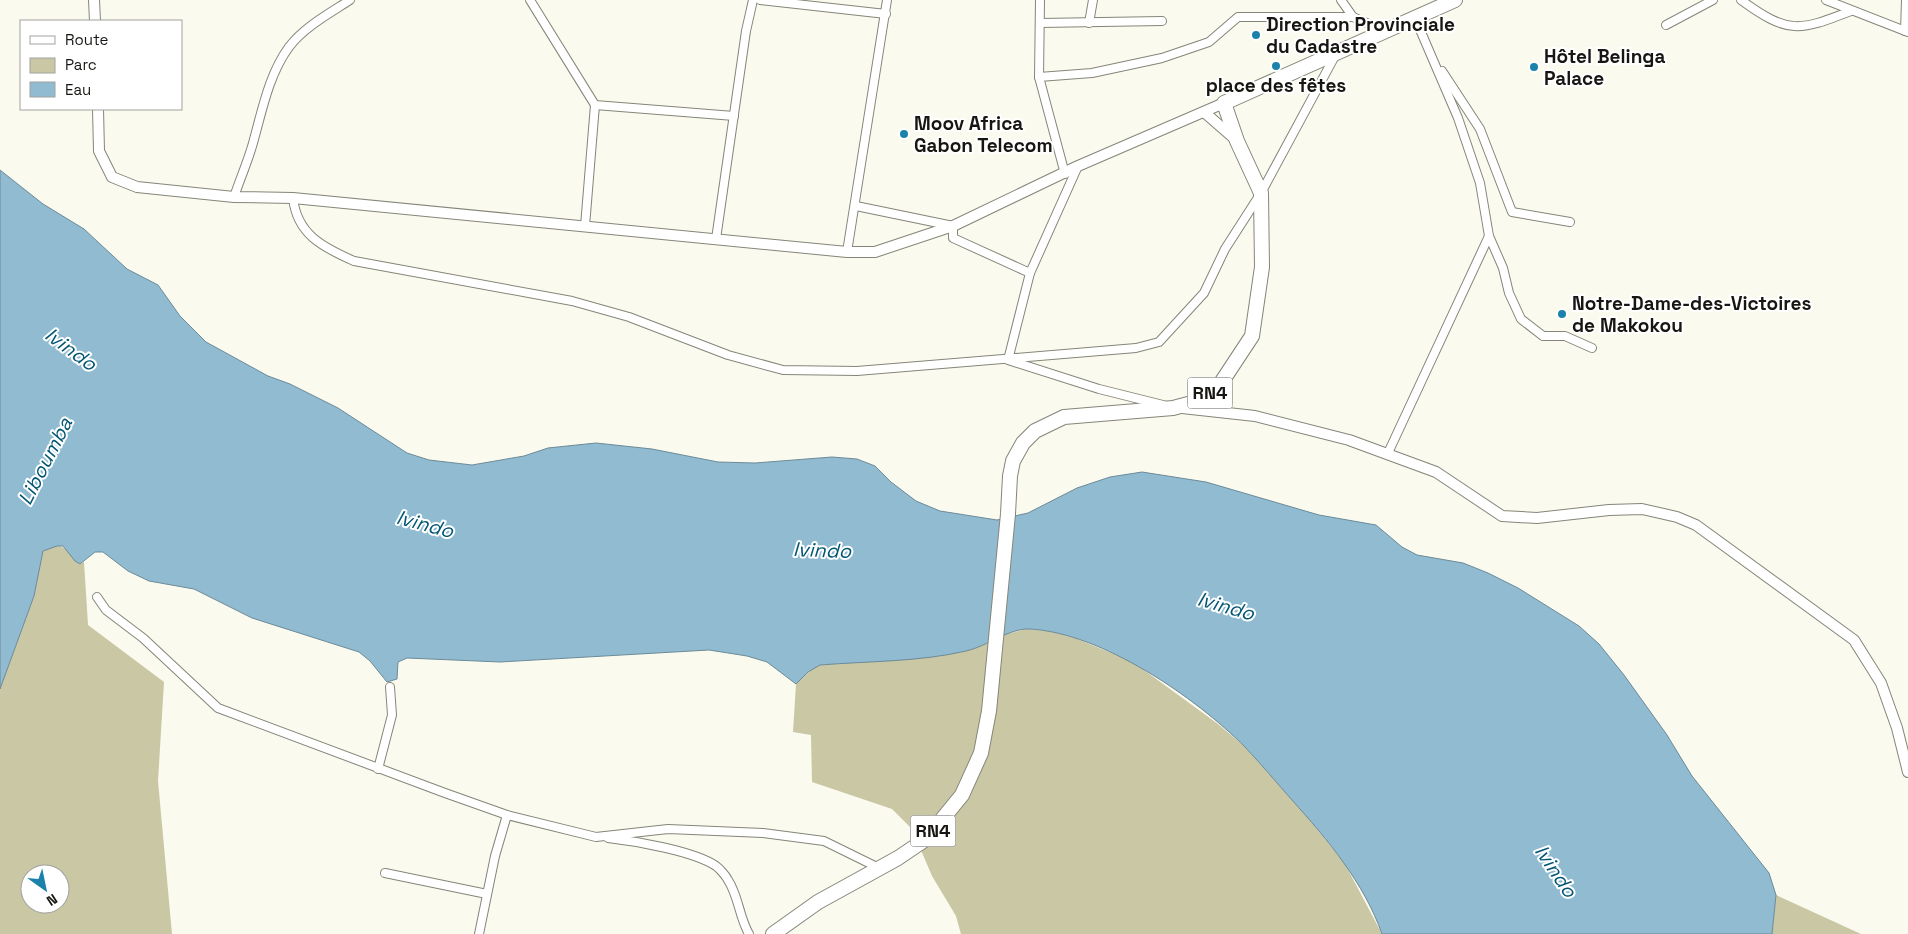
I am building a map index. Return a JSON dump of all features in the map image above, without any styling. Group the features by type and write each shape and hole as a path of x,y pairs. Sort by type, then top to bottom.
{"highway":[{"path":"1224,103 1455,0"},
{"name":"RN4","path":"773,934 818,902 898,858 926,838 962,795 981,753 996,655 1010,476 1013,461 1023,444 1035,431 1064,416 1173,408 1202,400 1221,383 1252,336 1262,267 1261,193 1236,141 1224,103"}],"street":[{"path":"94,0 95,20"},
{"path":"234,197 265,99 279,64 290,46 305,31 350,0"},
{"path":"530,0 595,105 585,226"},
{"path":"716,240 746,31 754,0"},
{"path":"760,0 886,14"},
{"path":"847,252 888,0"},
{"path":"1040,0 1039,76 1065,174"},
{"path":"1089,24 1093,0"},
{"path":"1341,0 1353,17"},
{"path":"1666,25 1713,0"},
{"path":"1741,0 1778,23 1800,28 1819,24 1852,11"},
{"path":"1826,0 1906,32 1906,0"},
{"path":"1039,76 1092,73 1162,58 1208,42 1238,16 1353,17 1385,31"},
{"path":"1415,18 1458,118 1480,183 1489,236 1503,268 1509,293 1521,319 1543,336 1565,336 1592,348"},
{"path":"1040,23 1089,24 1162,21"},
{"path":"293,198 295,215 312,239 334,253 354,261 572,301 629,317 728,355 783,370 857,371 935,363 1008,360 1136,348 1159,342 1204,294 1225,250 1261,193 1336,54"},
{"path":"1432,56 1480,130 1512,212 1570,222"},
{"path":"98,110 99,152 112,176 137,187 234,197 293,198 716,240 847,252 876,252 953,226 1065,174 1078,166 1224,103"},
{"path":"595,105 734,116"},
{"path":"1204,112 1236,141"},
{"path":"1008,360 1030,273 1078,166"},
{"path":"856,206 953,226"},
{"path":"953,226 953,238 1030,273"},
{"path":"1388,453 1489,236"},
{"path":"1008,360 1099,389 1173,408 1255,416 1350,440 1436,472 1502,516 1537,518 1609,510 1642,509 1696,524 1854,640 1881,682 1897,728 1908,772"},
{"path":"97,597 106,610 144,638 218,708 378,769 507,814 596,836 687,853 716,866 728,879 736,893 744,925 749,934"},
{"path":"378,769 392,715 390,687"},
{"path":"479,934 507,814"},
{"path":"596,836 668,829 764,833 824,841 879,868"},
{"path":"385,873 487,894"}],"green space":[{"path":"56,546 64,548 77,562 80,564 84,562 88,625 164,682 158,781 172,934 0,934 0,689 34,596 43,551"},
{"path":"1027,629 1049,631 1075,638 1133,662 1218,724 1245,747 1305,814 1345,864 1382,934 961,934 956,916 932,876 912,829 892,809 812,782 811,735 793,732 796,684 814,667 820,665 870,661 990,643 1006,634"},
{"path":"1776,895 1861,934 1772,934"}],"water":[{"path":"0,170 43,204 84,229 127,269 158,285 180,316 206,342 268,376 290,384 338,408 407,453 429,460 472,465 524,456 548,448 596,443 652,449 718,462 755,463 832,457 857,459 875,466 891,482 916,501 940,511 997,520 1028,513 1077,488 1110,477 1142,472 1206,482 1319,515 1376,525 1402,547 1417,555 1463,563 1488,573 1518,588 1579,626 1599,644 1624,675 1667,735 1692,776 1769,873 1776,895 1772,934 1382,934 1365,897 1332,847 1257,760 1224,728 1174,689 1116,655 1087,642 1058,633 1030,629 1014,631 974,649 948,655 820,665 808,672 796,684 767,662 747,656 709,650 500,662 407,658 398,662 397,679 387,682 370,661 359,652 252,618 194,589 149,581 128,571 103,552 95,552 80,564 75,561 63,546 57,546 43,551 34,596 0,689"}],"place":[{"name":"Direction Provinciale du Cadastre","path":"1256,35"},
{"name":"place des fêtes","path":"1276,66"},
{"name":"Hôtel Belinga Palace","path":"1534,67"},
{"name":"Moov Africa Gabon Telecom","path":"904,134"},
{"name":"Notre-Dame-des-Victoires de Makokou","path":"1562,314"}],"water label":[{"name":"Ivindo","path":"71,349"},
{"name":"Liboumba","path":"45,461"},
{"name":"Ivindo","path":"425,524"},
{"name":"Ivindo","path":"822,550"},
{"name":"Ivindo","path":"1226,606"},
{"name":"Ivindo","path":"1556,871"}]}
